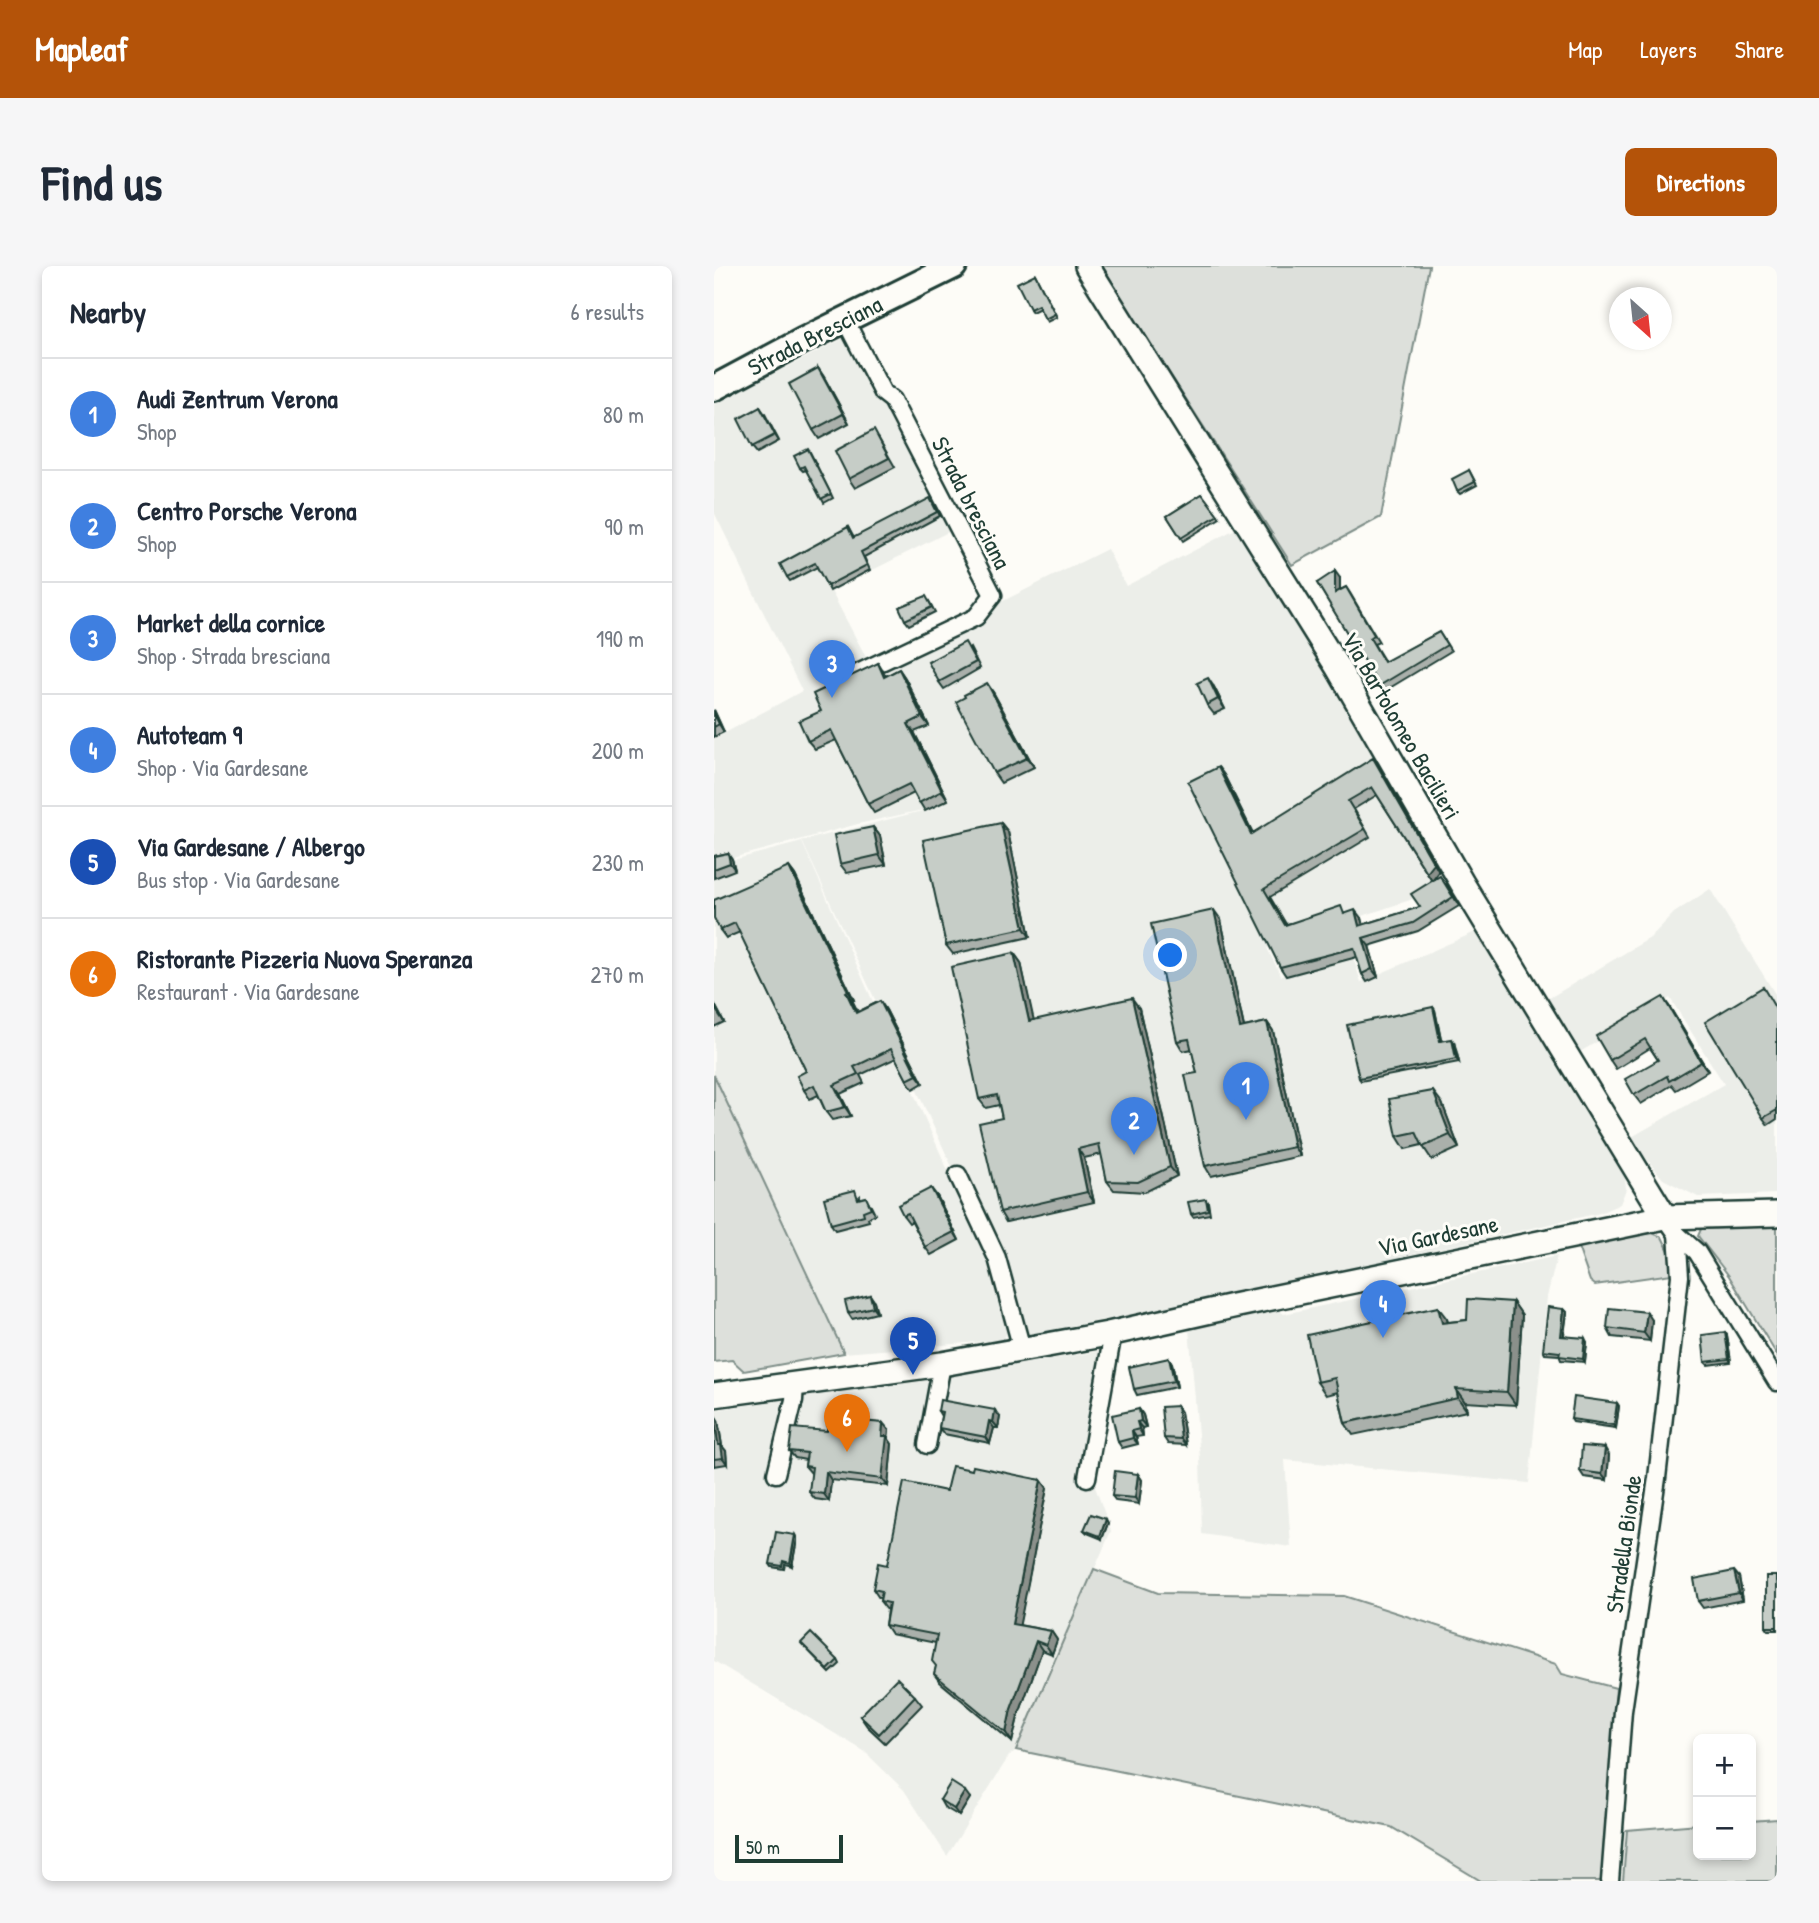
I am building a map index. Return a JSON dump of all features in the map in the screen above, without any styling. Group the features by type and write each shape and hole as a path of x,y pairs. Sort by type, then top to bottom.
{"main road":[{"name":"Strada Bresciana","path":"714,388 954,266"}],"street":[{"name":"Via Bartolomeo Bacilieri","path":"1087,266 1338,668 1462,883 1671,1225"},
{"name":"Strada bresciana","path":"845,320 883,393 892,400 993,596 976,617 845,679"},
{"path":"958,1175 997,1258 1022,1349"},
{"name":"Via Gardesane","path":"714,1395 942,1364 1113,1333 1243,1304 1671,1225 1777,1214"},
{"path":"1671,1225 1697,1252 1777,1382"},
{"name":"Stradella Bionde","path":"1610,1881 1623,1711 1657,1478 1680,1276 1671,1225"},
{"path":"1087,1478 1113,1333"},
{"path":"927,1445 942,1364"},
{"path":"776,1474 794,1400 795,1384"}],"shaded area":[{"path":"1101,266 1429,266 1381,517 1292,565"},
{"path":"860,330 964,524 831,591 868,661 1005,600 1107,549 1126,586 1241,526 1453,874 1410,900 1267,948 1281,976 1352,954 1361,982 1480,930 1625,1178 1626,1189 1620,1204 1600,1213 1196,1302 1029,1334 802,841 950,804 858,824 714,863 714,739 802,691 714,512 714,404"},
{"path":"802,842 994,1274 1008,1329 1004,1340 844,1353 714,1075 714,865"},
{"path":"1710,889 1777,997 1777,1194 1698,1197 1663,1179 1630,1138 1724,1084 1670,998 1580,1052 1546,1000 1650,938 1674,913"},
{"path":"714,1075 844,1353 744,1371 732,1360 714,1362"},
{"path":"1777,1226 1777,1355 1729,1276 1698,1236 1701,1229"},
{"path":"1652,1233 1662,1237 1669,1251 1672,1274 1595,1285 1590,1281 1577,1244"},
{"path":"1557,1256 1547,1297 1529,1483 1285,1460 1291,1547 1202,1534 1200,1458 1189,1329 1278,1310 1284,1314"},
{"path":"1117,1347 1094,1484 1111,1531 1016,1750 1009,1756 947,1856 904,1790 864,1751 714,1661 714,1410"},
{"path":"1094,1569 1158,1593 1344,1596 1556,1664 1562,1674 1616,1688 1601,1881 1481,1881 1391,1827 1016,1750"},
{"path":"1777,1819 1777,1881 1623,1881 1627,1830 1693,1824 1693,1860 1756,1860 1756,1821"}],"building":[{"path":"1035,274 1055,314 1045,319 1038,305 1030,309 1017,283"},
{"path":"818,368 843,414 813,430 789,384"},
{"path":"760,407 775,435 752,447 738,419"},
{"path":"874,430 889,458 849,479 835,451"},
{"path":"808,449 831,494 821,499 804,466 800,468 794,456"},
{"path":"1469,470 1475,482 1457,491 1452,479"},
{"path":"1202,494 1218,515 1181,538 1167,516"},
{"path":"930,498 937,512 861,552 867,565 827,586 815,563 787,577 780,564 848,527 853,538"},
{"path":"1335,571 1335,593 1346,587 1374,635 1370,638 1384,662 1439,632 1447,645 1379,686 1317,583"},
{"path":"926,596 932,607 905,620 899,607"},
{"path":"965,642 976,662 939,682 928,662"},
{"path":"878,663 884,677 899,669 922,717 908,724 942,791 919,803 909,784 868,804 831,730 808,741 799,721 821,711 813,694"},
{"path":"1208,678 1218,699 1207,705 1197,683"},
{"path":"987,683 1027,758 994,773 956,702"},
{"path":"714,714 719,724 714,727"},
{"path":"1373,758 1434,864 1427,873 1372,787 1348,801 1365,829 1264,889 1285,925 1341,906 1344,914 1355,910 1359,926 1420,907 1411,894 1440,876 1453,897 1413,923 1363,938 1372,969 1362,974 1354,948 1280,967 1188,782 1218,767 1251,834"},
{"path":"1001,823 1024,928 946,945 923,840"},
{"path":"873,827 879,855 840,864 834,835"},
{"path":"728,853 730,863 714,869 714,856"},
{"path":"789,867 856,1013 880,1001 917,1075 907,1080 891,1049 854,1067 858,1074 834,1085 845,1107 826,1112 814,1085 804,1090 797,1076 806,1071 735,923 720,930 714,918 714,900"},
{"path":"1214,910 1240,1028 1267,1022 1294,1147 1205,1166 1185,1075 1197,1073 1189,1039 1177,1041 1151,924"},
{"path":"1014,953 1029,1021 1132,998 1170,1167 1138,1182 1107,1181 1099,1144 1078,1149 1087,1192 1000,1212 979,1123 1002,1118 997,1095 979,1099 951,967"},
{"path":"1763,987 1777,1011 1777,1110 1763,1118 1705,1022"},
{"path":"1663,997 1701,1062 1669,1081 1667,1076 1634,1095 1625,1079 1658,1060 1645,1039 1610,1060 1596,1036"},
{"path":"1433,1007 1440,1041 1452,1039 1456,1059 1359,1078 1347,1025"},
{"path":"1433,1091 1450,1135 1423,1147 1416,1132 1397,1136 1389,1099"},
{"path":"931,1188 954,1232 925,1247 908,1213 903,1215 898,1205"},
{"path":"855,1190 858,1199 866,1197 871,1208 863,1211 864,1215 831,1224 824,1198"},
{"path":"1206,1199 1208,1210 1191,1214 1188,1202"},
{"path":"870,1295 873,1307 848,1313 845,1301"},
{"path":"1468,1299 1513,1302 1507,1392 1456,1389 1458,1398 1345,1423 1335,1378 1317,1382 1307,1335 1438,1307 1442,1323 1467,1320"},
{"path":"1548,1307 1564,1309 1561,1336 1585,1338 1583,1359 1559,1356 1560,1352 1543,1350"},
{"path":"1609,1308 1647,1312 1644,1333 1607,1328"},
{"path":"1725,1332 1729,1359 1705,1362 1702,1335"},
{"path":"1169,1358 1174,1381 1134,1389 1129,1367"},
{"path":"1574,1397 1617,1403 1614,1425 1571,1419"},
{"path":"940,1400 995,1410 993,1422 989,1421 986,1437 939,1428 942,1412 938,1411"},
{"path":"1177,1406 1181,1439 1164,1438 1161,1407"},
{"path":"1139,1409 1139,1429 1132,1431 1133,1438 1118,1442 1112,1415"},
{"path":"714,1416 718,1445 721,1445 723,1458 714,1459"},
{"path":"828,1418 883,1423 882,1436 887,1436 882,1479 826,1472 824,1494 809,1492 812,1467 805,1466 807,1453 789,1451 792,1428 827,1431"},
{"path":"1582,1446 1605,1448 1602,1474 1580,1471"},
{"path":"952,1466 972,1470 973,1466 1041,1480 1012,1624 1051,1631 1046,1645 1036,1641 1011,1709 1006,1733 934,1674 936,1666 932,1661 937,1635 885,1625 889,1603 880,1601 882,1591 873,1589 878,1563 887,1565 904,1482 946,1491"},
{"path":"1115,1471 1138,1474 1135,1498 1112,1496"},
{"path":"1091,1514 1106,1519 1100,1536 1084,1530"},
{"path":"776,1532 795,1535 790,1563 783,1561 782,1566 770,1564"},
{"path":"1734,1571 1739,1593 1698,1601 1694,1579"},
{"path":"1766,1576 1777,1576 1777,1627 1766,1627"},
{"path":"811,1633 838,1660 828,1670 801,1643"},
{"path":"897,1678 915,1696 879,1734 860,1716"},
{"path":"951,1782 965,1791 954,1809 940,1800"}],"place":[{"name":"Market della cornice","path":"832,698"},
{"name":"Audi Zentrum Verona","path":"1246,1120"},
{"name":"Centro Porsche Verona","path":"1134,1155"},
{"name":"Autoteam 9","path":"1383,1338"},
{"name":"Via Gardesane / Albergo","path":"913,1375"},
{"name":"Ristorante Pizzeria Nuova Speranza","path":"847,1452"}]}
